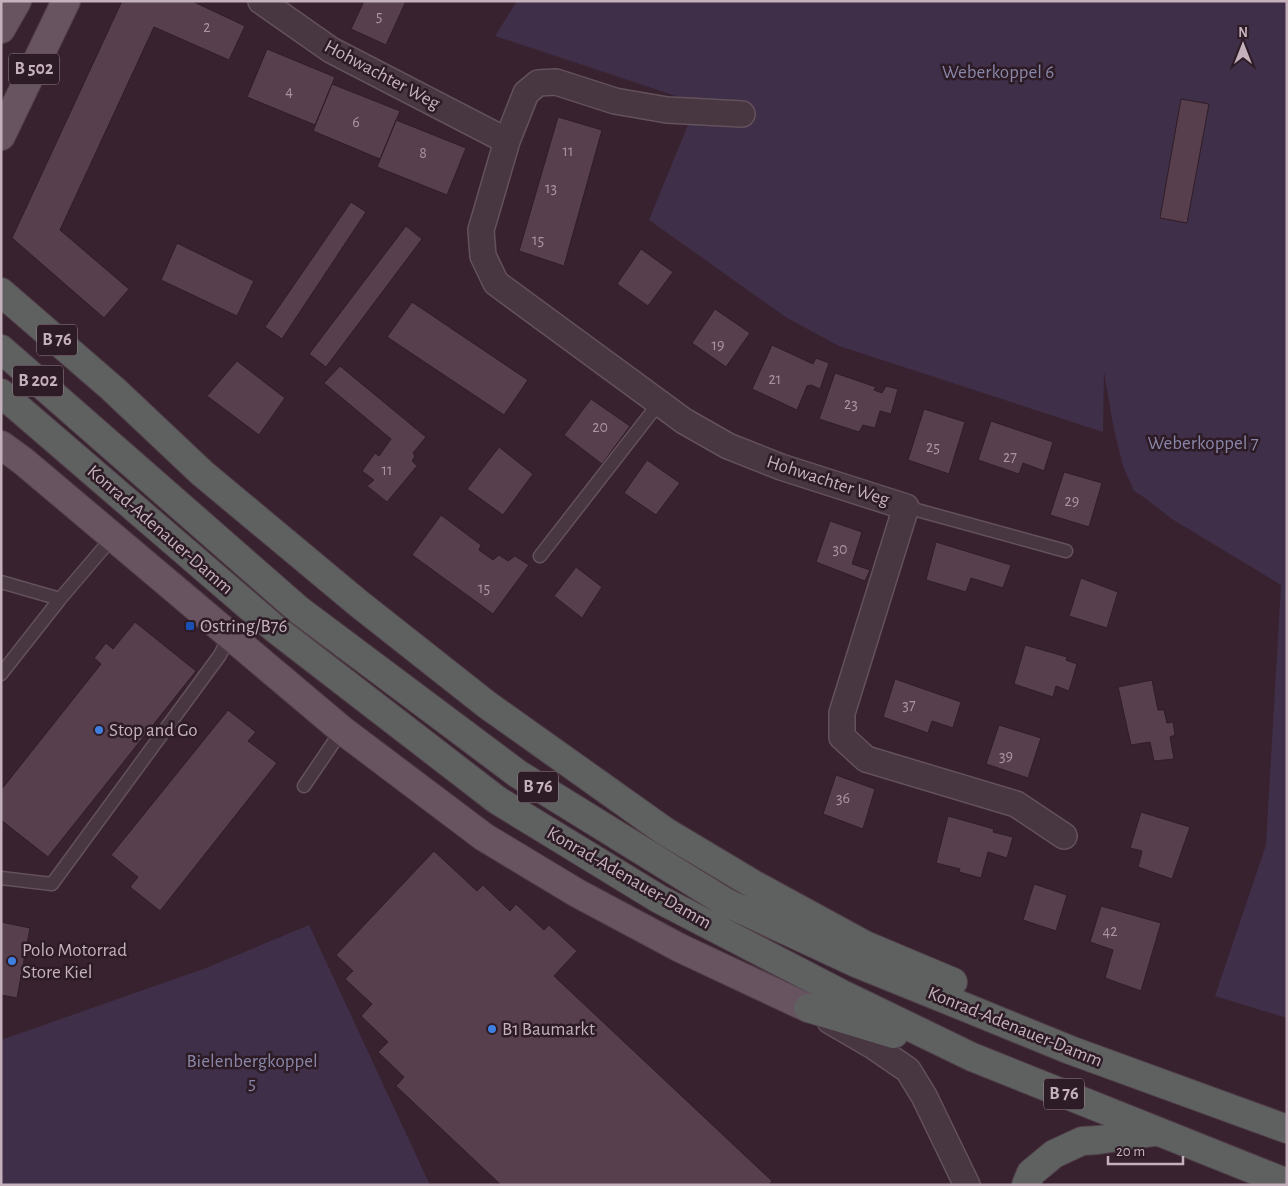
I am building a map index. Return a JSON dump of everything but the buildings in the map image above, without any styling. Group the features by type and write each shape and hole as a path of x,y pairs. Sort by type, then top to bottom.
{"highway":[{"name":"B 76","path":"1,292 113,389 202,473 358,603 486,704 666,832 753,884 865,944 1002,1003 1070,1050"},
{"name":"B 202","path":"1,349 75,413"},
{"name":"Konrad-Adenauer-Damm","path":"1,393 274,628 497,800 659,899 972,1057 1287,1183"},
{"name":"Konrad-Adenauer-Damm","path":"75,413 299,610 518,774 725,902 856,963 1070,1050 1287,1129"},
{"name":"B 76","path":"808,1008 972,1057"},
{"path":"1026,1185 1031,1173 1054,1154 1082,1141 1155,1131"}],"main road":[{"name":"B 502","path":"1,29 17,1"},
{"name":"B 502","path":"1,136 66,1"},
{"name":"Konrad-Adenauer-Damm","path":"1,445 12,460 112,538 342,730 484,837 578,893 680,948 808,1008"}],"street":[{"name":"Hohwachter Weg","path":"261,1 331,50 507,141"},
{"name":"Hohwachter Weg","path":"742,114 667,110 614,101 556,82 538,83 526,93 507,141 482,230 483,256 496,282 684,421 728,446 781,467 906,508 842,713 842,736 866,759 1016,804 1064,836"},
{"path":"808,1008 873,1046 908,1070 924,1096 967,1185"}],"lane":[{"path":"540,556 659,403"},
{"path":"906,508 1066,550"},
{"path":"1,674 60,599 112,538"},
{"path":"1,582 60,599"},
{"path":"1,878 52,884 220,654 230,636"},
{"path":"304,786 342,730"}],"green space":[{"path":"517,1 1287,1 1287,1018 1215,996 1266,845 1281,585 1172,519 1134,491 1123,466 1114,430 1104,372 1103,432 839,346 787,318 649,220 697,103 495,36"},
{"name":"Bielenbergkoppel 5","path":"309,925 430,1185 1,1185 1,1040 206,968"}],"place":[{"name":"Ostring/B76","path":"190,626"},
{"name":"Stop and Go","path":"99,730"},
{"name":"Polo Motorrad Store Kiel","path":"12,961"},
{"name":"B1 Baumarkt","path":"492,1029"}],"park label":[{"name":"Weberkoppel 6","path":"998,72"},
{"name":"Weberkoppel 7","path":"1203,443"}]}
